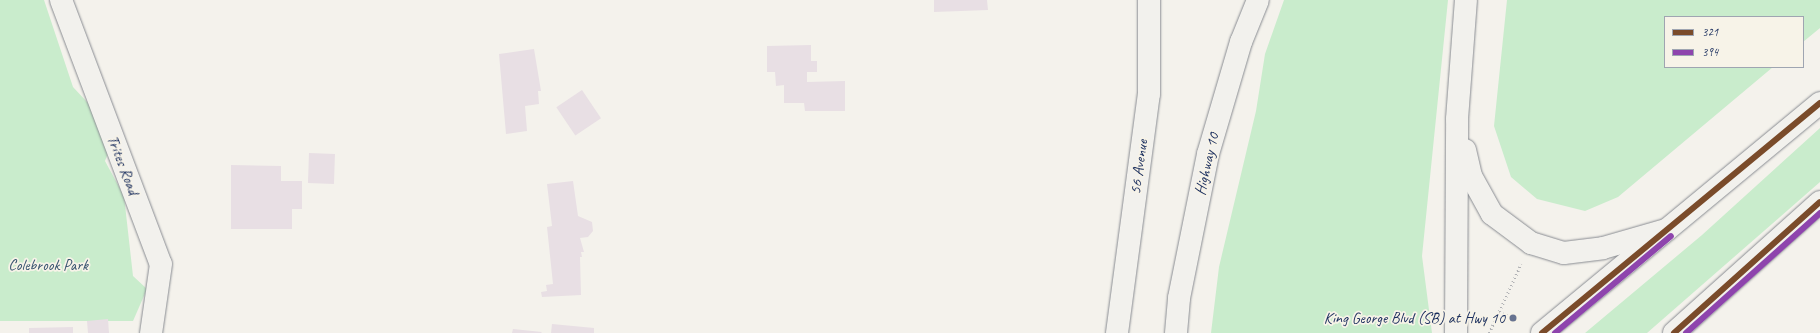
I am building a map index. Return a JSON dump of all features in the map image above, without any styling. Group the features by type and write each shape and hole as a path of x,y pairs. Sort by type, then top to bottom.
{"main road":[{"name":"Trites Road","path":"61,0 160,264 151,333"},
{"name":"56 Avenue","path":"1117,333 1149,94 1149,0"},
{"name":"Highway 10","path":"1176,333 1179,298 1208,154 1241,42 1258,0"},
{"path":"1456,333 1457,119 1466,0"},
{"path":"1542,333 1820,103"},
{"path":"1457,119 1471,176 1492,214 1531,243 1564,253 1603,248 1666,230"},
{"path":"1674,333 1820,202"}],"path":[{"path":"1489,333 1524,258"},
{"path":"1499,312 1513,318"}],"green space":[{"name":"Colebrook Park","path":"0,0 44,0 73,87 116,133 105,161 124,196 133,276 147,289 133,321 0,321"},
{"path":"1284,0 1448,0 1422,256 1432,333 1211,333 1219,267 1256,111 1265,54"},
{"path":"1507,0 1820,0 1820,28 1804,41 1804,16 1664,16 1664,68 1772,68 1618,197 1585,211 1537,199 1511,177 1494,126"},
{"path":"1820,128 1820,182 1647,333 1585,333 1702,235"}],"building":[{"path":"934,0 987,0 988,10 934,12"},
{"path":"811,45 811,61 817,61 817,72 807,72 807,82 845,81 845,111 805,111 804,103 784,103 784,85 776,86 775,72 767,72 767,46"},
{"path":"534,49 541,91 538,91 539,104 525,106 527,131 506,134 499,54"},
{"path":"582,90 601,118 575,136 556,107"},
{"path":"309,153 335,154 334,184 308,183"},
{"path":"231,165 281,166 281,181 302,181 302,209 292,209 292,229 231,229"},
{"path":"573,181 578,216 592,222 593,231 588,237 580,238 584,252 581,252 582,257 580,257 581,295 542,297 541,292 547,291 546,285 553,284 547,227 552,226 547,184"},
{"path":"108,319 109,333 88,333 87,321"},
{"path":"552,324 594,328 594,333 551,333"},
{"path":"73,327 73,333 29,333 29,328"},
{"path":"513,329 542,332 512,333"}],"transit line":[{"name":"321","path":"1542,333 1820,103"},
{"name":"321","path":"1674,333 1820,202"},
{"name":"394","path":"1686,333 1820,213"},
{"name":"394","path":"1555,333 1671,236"}],"place":[{"name":"King George Blvd (SB) at Hwy 10","path":"1513,318"}]}
